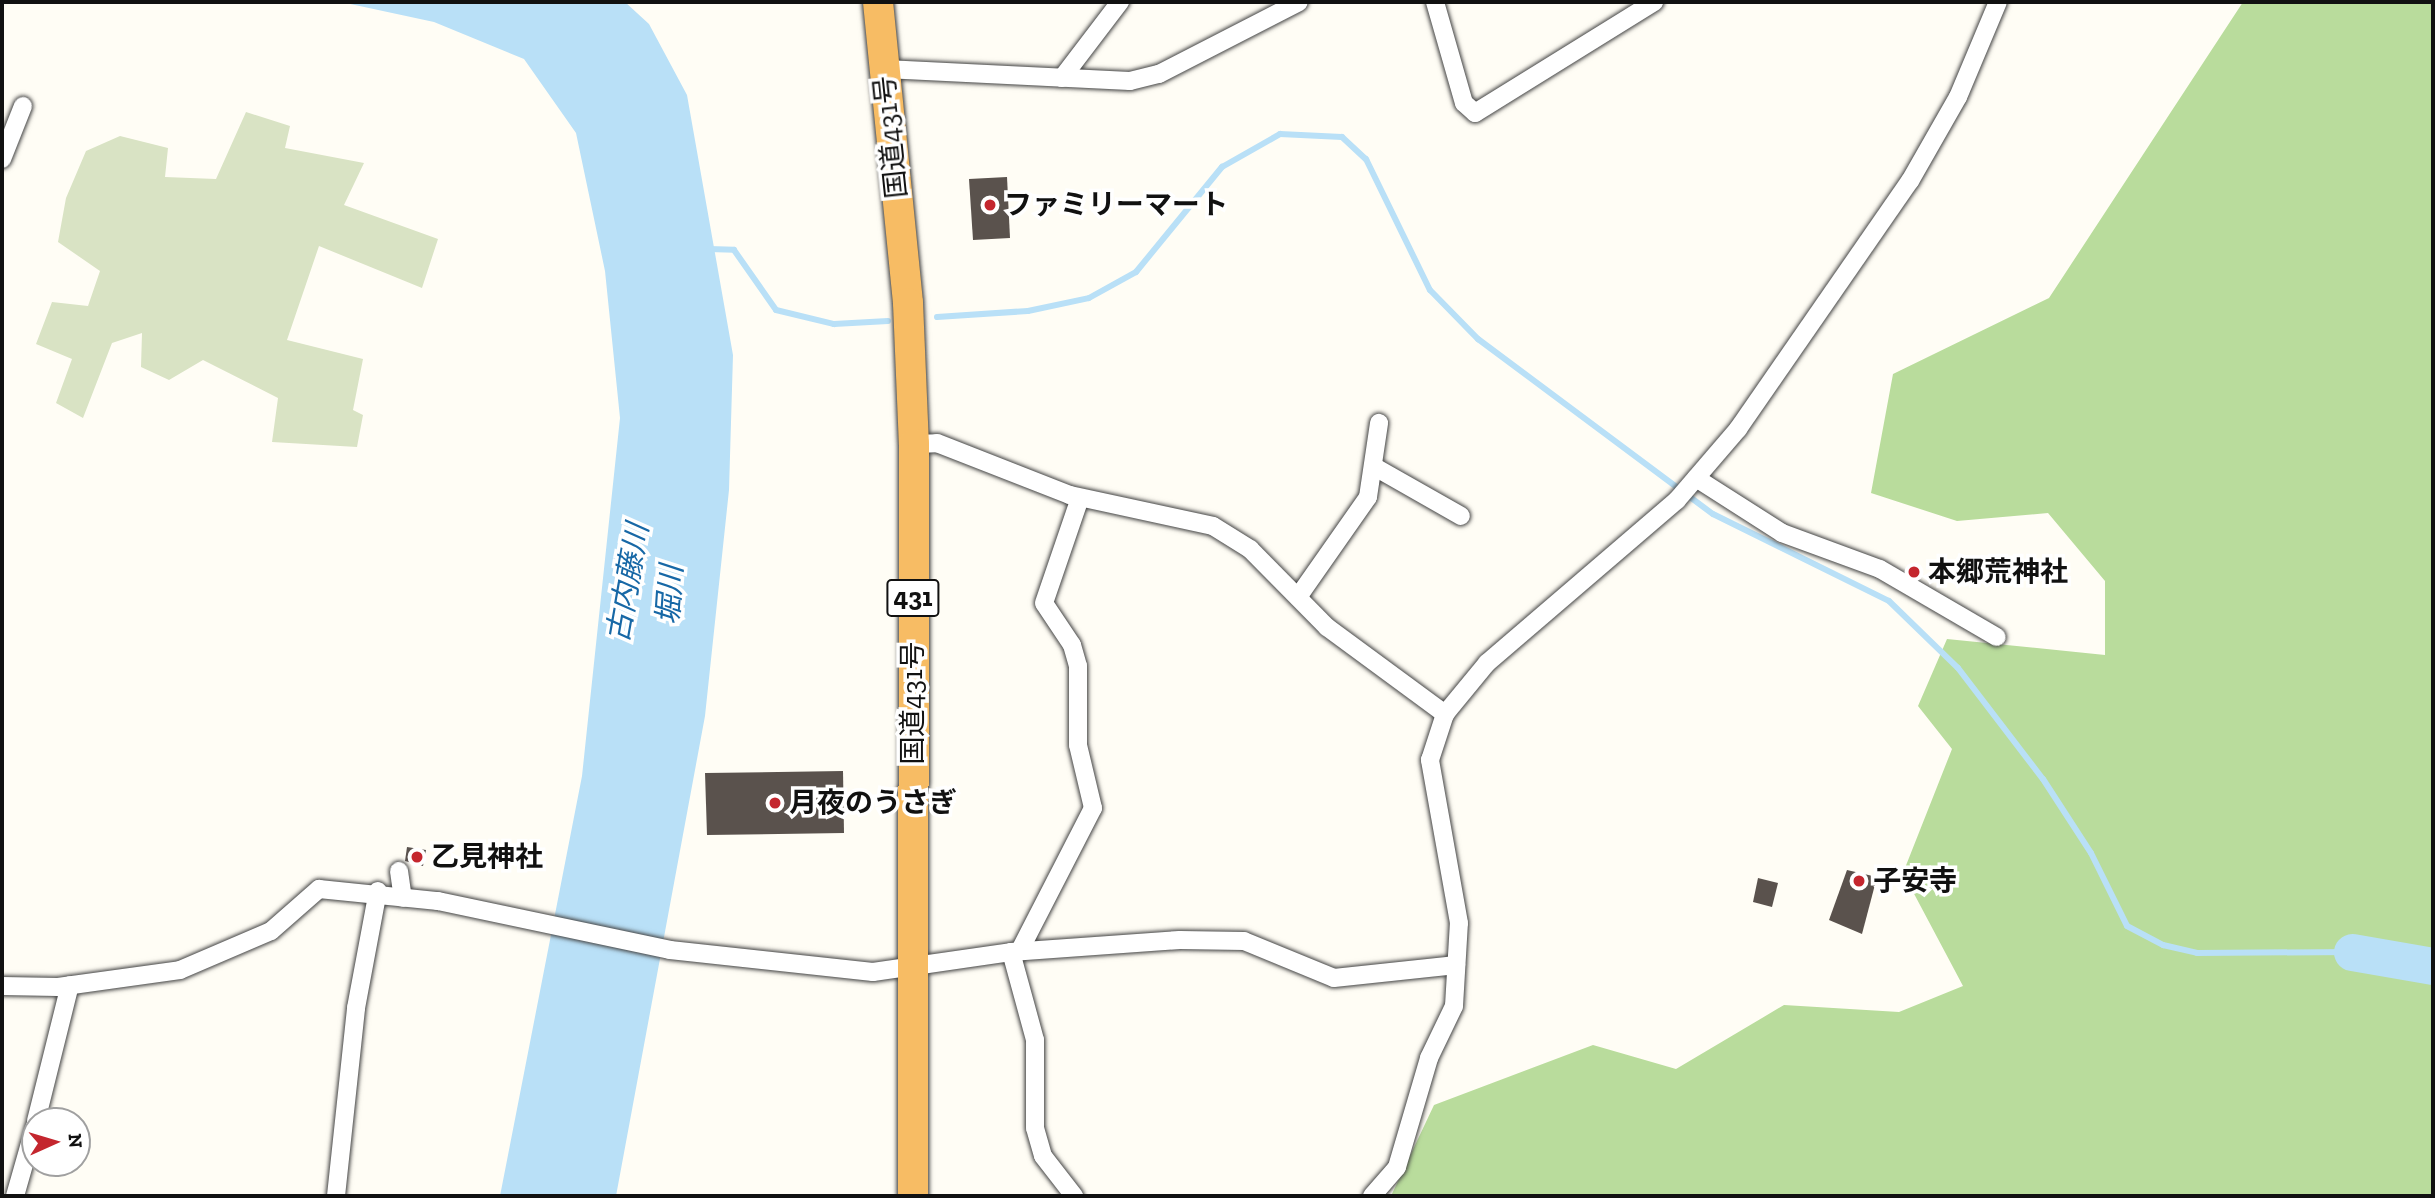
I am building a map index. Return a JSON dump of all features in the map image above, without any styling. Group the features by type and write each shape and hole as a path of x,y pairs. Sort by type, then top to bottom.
{"highway":[{"name":"国道431号","path":"878,2 908,303 914,444 913,1196"}],"street":[{"path":"1062,78 1120,2"},
{"path":"885,69 1130,81 1159,74 1299,2"},
{"path":"1435,2 1464,103 1475,113 1654,2"},
{"path":"1372,1196 1397,1167 1429,1058 1454,1006 1460,923 1430,760 1446,714 1487,663 1677,500 1738,429 1910,181 1958,97 1998,2"},
{"path":"2,159 23,106"},
{"path":"1298,597 1368,497 1379,423"},
{"path":"914,444 937,443 1080,498 1213,526 1250,549 1327,627 1446,714"},
{"path":"1373,466 1461,516"},
{"path":"1694,480 1782,533 1880,569 1997,637"},
{"path":"1074,1196 1043,1156 1035,1128 1035,1040 1015,952 1093,808 1075,723 1078,666 1072,645 1044,603 1080,498"},
{"path":"399,872 403,898"},
{"path":"2,986 70,985 180,970 271,931 318,889 378,891 543,928 670,950 873,972 1015,952 1244,941 1334,978 1456,965"},
{"path":"336,1196 356,1008 378,891"},
{"path":"40,1107 70,985"},
{"path":"15,1196 21,1175"}],"green space":[{"path":"2243,2 2433,2 2433,1196 1391,1196 1434,1105 1593,1045 1676,1069 1784,1005 1899,1012 1963,986 1903,873 1952,749 1918,706 1947,639 2105,655 2105,581 2048,513 1957,521 1871,493 1893,374 2049,298"},
{"path":"246,112 290,126 285,148 364,163 344,205 438,239 422,288 319,246 287,340 363,359 353,410 363,415 357,447 272,442 278,398 203,360 169,380 141,367 142,333 112,343 83,418 56,403 72,359 36,344 52,302 88,306 100,271 58,242 66,198 86,151 120,136 168,148 165,177 216,179"}],"water":[{"path":"341,2 625,2 649,24 687,95 733,355 729,490 705,716 616,1196 500,1196 582,776 620,418 605,271 576,133 524,59 434,22"}],"building":[{"path":"1007,177 1010,238 973,240 969,179"},
{"name":"月夜のうさぎ","path":"843,771 844,833 707,835 705,773"},
{"path":"407,847 426,850 423,866 405,861"},
{"path":"1847,870 1877,877 1862,934 1829,920"},
{"path":"1758,878 1778,883 1772,907 1753,902"}],"waterway":[{"path":"937,317 1028,311 1089,298 1136,272 1222,167 1280,134 1342,137 1366,159 1430,290 1478,339 1713,514 1889,601 1958,668 2043,779 2091,853 2127,926 2163,945 2197,953 2352,952"},
{"path":"709,249 734,250 776,310 834,324 888,321"},
{"path":"2352,952 2433,966"}],"place":[{"name":"ファミリーマート","path":"990,205"},
{"name":"本郷荒神社","path":"1914,572"},
{"name":"月夜のうさぎ","path":"775,803"},
{"name":"乙見神社","path":"417,857"},
{"name":"子安寺","path":"1859,881"}],"water label":[{"name":"古内藤川","path":"628,583"},
{"name":"堀川","path":"670,595"}]}
